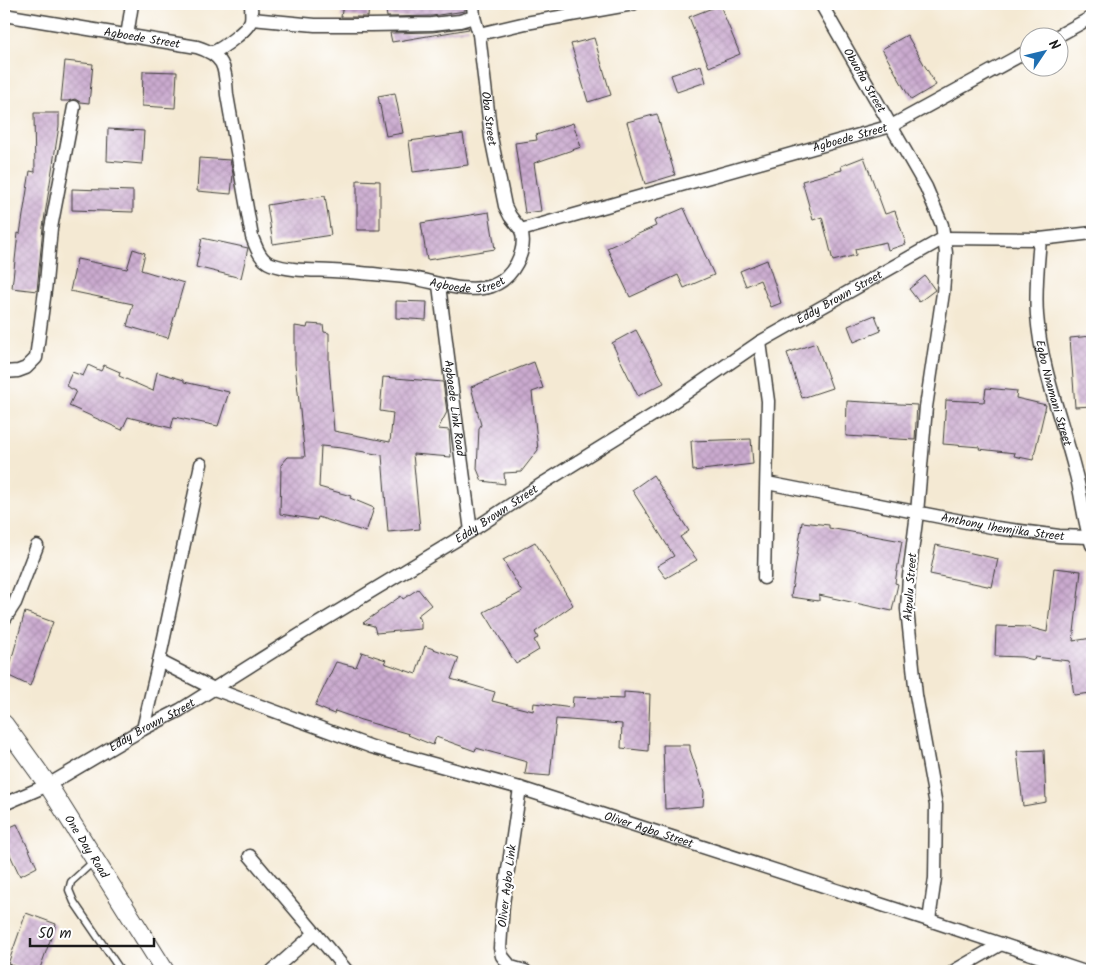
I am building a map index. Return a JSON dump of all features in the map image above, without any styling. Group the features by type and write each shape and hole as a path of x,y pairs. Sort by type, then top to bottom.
{"main road":[{"name":"One Day Road","path":"4,724 48,785 166,971"}],"street":[{"path":"127,36 132,4"},
{"path":"213,52 248,25 252,19 251,4"},
{"path":"479,34 526,23 633,4"},
{"name":"Obuofia Street","path":"821,4 923,181 937,211 944,238"},
{"path":"252,19 315,25 432,24 460,21 473,10"},
{"name":"Oba Street","path":"473,10 479,34 491,137 505,206 521,230"},
{"name":"Agboede Street","path":"4,15 197,47 213,52 223,67 252,237 260,254 270,264 296,269 408,278 439,285 481,288 499,283 512,272 516,266 523,238 521,230 891,126 1018,56"},
{"path":"1068,30 1092,17"},
{"path":"4,372 18,372 26,368 36,358 51,228 74,107"},
{"path":"944,238 1040,239 1092,233"},
{"name":"Akpulu Street","path":"930,920 935,878 936,805 916,695 907,609 926,407 943,293 946,254 944,238"},
{"name":"Eddy Brown Street","path":"4,804 48,785 143,729 180,710 471,531 661,410 760,342 944,238"},
{"name":"Egbo Nnamani Street","path":"1040,239 1037,316 1045,366 1078,480 1091,541"},
{"name":"Agbaede Link Road","path":"439,285 471,531"},
{"path":"760,342 768,401 764,578"},
{"path":"143,729 201,464"},
{"name":"Anthony Ihemjika Street","path":"767,483 997,528 1091,541"},
{"path":"4,620 14,603 37,546"},
{"name":"Oliver Agbo Street","path":"159,660 214,689 372,747 520,788 1082,971"},
{"name":"Oliver Agbo Link","path":"520,788 503,904 500,948 502,956 511,967 525,971"},
{"path":"250,856 347,971"},
{"path":"272,971 315,933"},
{"path":"954,971 1001,944"}],"lane":[{"path":"95,860 71,882 69,890 74,902 121,971"}],"building":[{"path":"343,4 369,4 368,17 341,17"},
{"path":"385,4 465,4 465,11 432,16 387,17"},
{"path":"720,5 740,54 709,67 689,17"},
{"path":"468,27 469,29 392,42 390,33 433,32"},
{"path":"907,35 936,85 911,100 882,49"},
{"path":"594,38 611,95 588,102 571,44"},
{"path":"65,61 93,64 89,103 80,102 75,99 61,101"},
{"path":"701,65 706,82 677,92 671,75"},
{"path":"143,71 177,72 175,108 142,106"},
{"path":"395,93 403,133 386,136 378,96"},
{"path":"34,113 59,113 59,126 43,227 37,291 12,288 18,233 20,234 30,171 35,172"},
{"path":"657,114 675,175 645,184 627,122"},
{"path":"573,123 581,147 534,163 541,211 525,213 515,143 537,140 536,135"},
{"path":"108,129 144,131 142,164 107,161"},
{"path":"463,134 468,165 413,172 409,141"},
{"path":"864,157 885,214 895,211 906,244 888,250 886,242 855,249 856,255 833,261 822,217 813,220 802,181 842,170 841,166"},
{"path":"199,158 230,160 233,174 231,194 197,191"},
{"path":"357,180 380,181 380,230 357,230"},
{"path":"72,189 133,191 133,212 72,210"},
{"path":"325,196 331,235 273,244 267,205"},
{"path":"684,208 714,275 684,288 678,275 630,297 607,248 656,226 654,221"},
{"path":"489,212 495,249 427,260 421,223"},
{"path":"202,238 248,248 241,278 196,267"},
{"path":"133,249 145,253 141,270 184,283 168,338 127,326 133,304 70,291 77,259 127,269"},
{"path":"767,260 781,303 771,307 760,280 746,286 740,271"},
{"path":"925,276 935,290 919,302 909,289"},
{"path":"396,301 427,302 426,320 396,318"},
{"path":"875,315 881,331 854,342 848,326"},
{"path":"308,324 323,325 324,332 329,333 329,365 334,431 390,442 393,413 380,411 383,377 443,382 447,412 438,429 449,430 451,457 413,454 420,529 388,532 382,455 342,448 321,446 319,487 351,496 350,498 374,508 366,532 318,517 317,520 280,514 281,465 288,457 305,457 295,364 295,326 307,328"},
{"path":"636,330 664,383 638,396 612,343"},
{"path":"1092,336 1092,406 1075,407 1070,338"},
{"path":"816,343 832,388 802,398 787,353"},
{"path":"534,362 543,388 532,392 538,450 521,472 504,473 505,484 482,481 477,469 479,428 481,425 471,387"},
{"path":"88,365 101,371 104,365 120,372 119,376 153,391 157,372 184,380 184,382 229,392 218,426 174,417 171,428 128,417 122,430 69,406 76,391 66,386 72,372 83,376"},
{"path":"986,388 1017,391 1016,398 1046,405 1033,460 1014,456 1015,453 979,449 980,447 943,444 946,400 984,402"},
{"path":"847,401 917,405 915,440 846,436"},
{"path":"751,439 753,464 693,471 691,441"},
{"path":"653,475 689,531 680,537 697,560 666,578 657,566 674,556 632,490"},
{"path":"802,522 829,525 829,528 902,541 895,583 898,584 892,611 819,595 819,601 791,597"},
{"path":"535,542 573,605 535,632 538,638 534,640 539,650 516,664 484,612 522,592 503,560"},
{"path":"936,545 998,559 992,587 930,574"},
{"path":"1054,568 1081,571 1073,641 1092,638 1092,693 1074,695 1069,661 1035,657 1034,660 1022,657 995,656 996,626 1028,627 1047,632"},
{"path":"418,589 431,605 417,616 421,621 421,629 376,633 374,626 363,623 401,596 403,599"},
{"path":"25,612 53,622 30,686 7,675"},
{"path":"425,646 459,658 451,679 495,692 492,701 533,711 534,703 572,708 573,697 624,699 624,692 650,694 648,751 621,748 622,724 556,719 550,776 525,774 527,762 476,748 475,751 436,737 433,745 409,734 335,711 334,714 315,706 336,662 356,667 362,652 386,660 384,663 416,674"},
{"path":"663,745 690,745 704,792 703,806 665,809"},
{"path":"1044,750 1046,802 1023,806 1017,751"},
{"path":"17,824 37,867 20,876 4,842 4,830"},
{"path":"26,913 56,924 39,971 29,971 8,964"}]}
